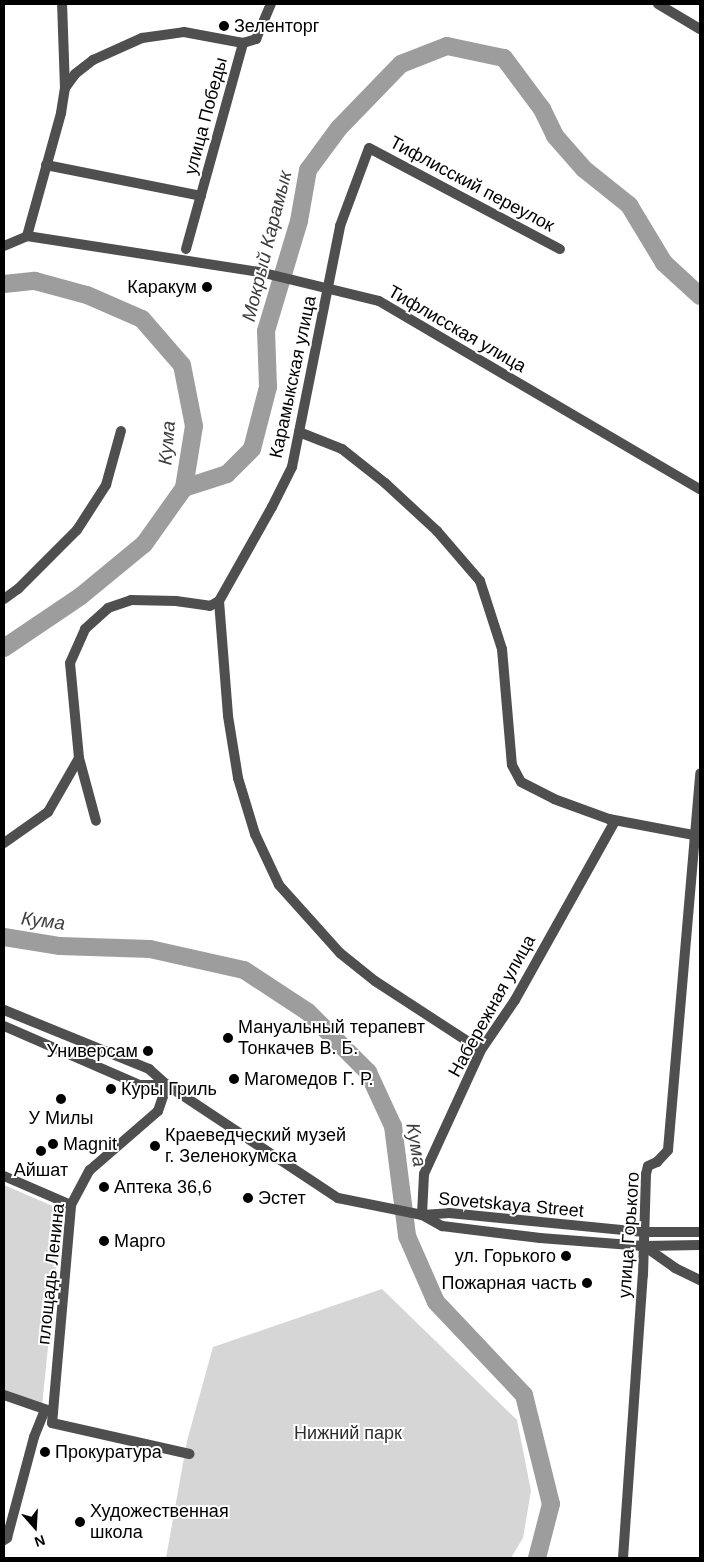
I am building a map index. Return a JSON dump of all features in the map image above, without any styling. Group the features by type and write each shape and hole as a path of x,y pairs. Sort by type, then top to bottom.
{"street":[{"path":"4,246 27,236 65,88 62,4"},
{"name":"улица Победы","path":"186,249 242,43 256,39 271,4"},
{"path":"658,4 700,29"},
{"path":"65,88 75,74 93,60 142,38 184,32 242,43"},
{"name":"Тифлисский переулок","path":"369,148 560,249"},
{"name":"Карамыкская улица","path":"219,601 292,467 340,226 369,148"},
{"path":"46,165 201,196"},
{"name":"Тифлисская улица","path":"27,236 260,272 379,301 700,489"},
{"path":"4,599 18,590 77,530 106,485 121,431"},
{"path":"299,432 342,449 385,483 436,531 480,581 502,649 512,765 521,782 554,799 615,821 697,836"},
{"path":"96,821 79,758 70,663 85,629 108,608 131,600 176,601 210,606 219,601 228,716 238,778 255,834 280,885 340,953 375,981 481,1050"},
{"path":"4,843 48,812 79,758"},
{"name":"улица Горького","path":"623,1558 648,1166 657,1162 668,1150 697,836 700,773"},
{"name":"Набережная улица","path":"422,1215 424,1174 481,1050 515,1000 615,821"},
{"path":"4,1010 149,1069 167,1085 338,1198 422,1215"},
{"path":"4,1026 140,1085 167,1085"},
{"name":"площадь Ленина","path":"4,1540 8,1538 34,1437 49,1411 72,1205 90,1170 158,1111 167,1085"},
{"path":"4,1176 72,1205"},
{"name":"Sovetskaya Street","path":"422,1215 449,1213 644,1232 700,1232"},
{"name":"Sovetskaya Street","path":"422,1215 442,1226 644,1246 700,1245"},
{"path":"644,1246 676,1268 700,1280"},
{"path":"4,1395 49,1411 52,1423 190,1454"}],"green space":[{"path":"4,1185 62,1210 42,1406 4,1393"},
{"name":"Нижний парк","path":"382,1289 517,1420 531,1491 523,1538 511,1558 166,1558 187,1441 213,1347"}],"waterway":[{"name":"Мокрый Карамык","path":"184,488 227,474 252,449 268,387 266,331 299,221 308,170 339,128 401,64 447,46 504,58 542,109 555,136 584,169 629,205 664,263 700,296"},
{"name":"Кума","path":"4,284 35,281 87,295 142,319 182,365 194,426 184,488 144,544 81,596 4,648"},
{"name":"Кума","path":"4,937 60,946 150,949 244,970 308,1012 368,1072 393,1126 407,1236 436,1302 524,1395 551,1504 537,1558"}],"place":[{"name":"Зеленторг","path":"224,26"},
{"name":"Каракум","path":"207,287"},
{"name":"Мануальный терапевт Тонкачев В. Б.","path":"228,1038"},
{"name":"Универсам","path":"148,1051"},
{"name":"Магомедов Г. Р.","path":"234,1079"},
{"name":"Куры Гриль","path":"111,1089"},
{"name":"У Милы","path":"61,1099"},
{"name":"Magnit","path":"53,1144"},
{"name":"Краеведческий музей г. Зеленокумска","path":"155,1146"},
{"name":"Айшат","path":"41,1151"},
{"name":"Аптека 36,6","path":"104,1187"},
{"name":"Эстет","path":"248,1198"},
{"name":"Марго","path":"104,1241"},
{"name":"ул. Горького","path":"566,1256"},
{"name":"Пожарная часть","path":"587,1283"},
{"name":"Прокуратура","path":"45,1452"},
{"name":"Художественная школа","path":"80,1522"}]}
